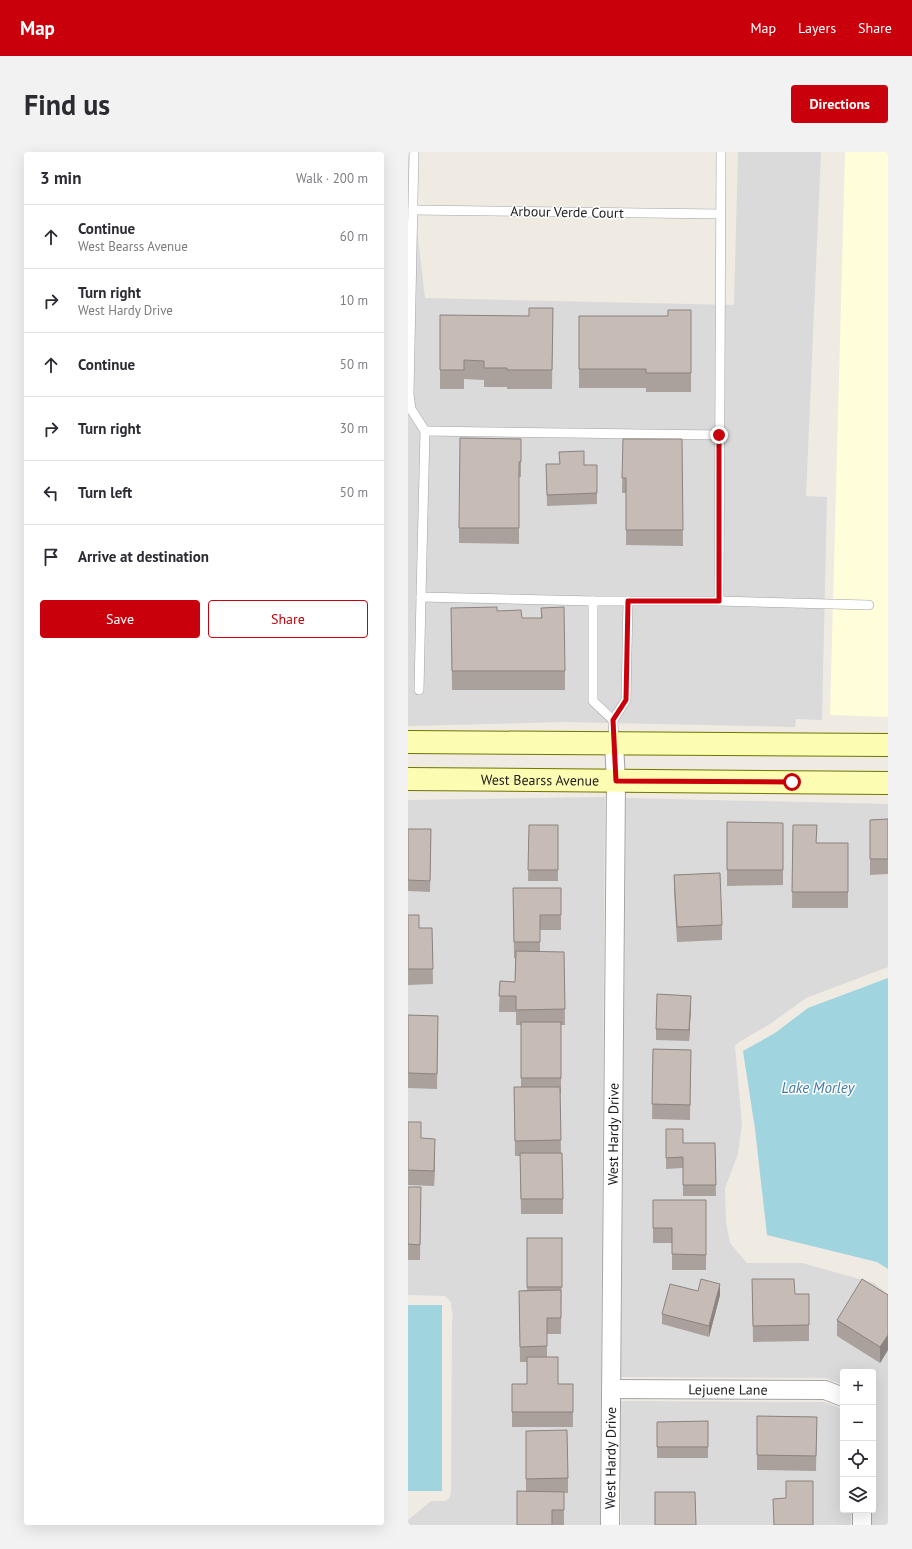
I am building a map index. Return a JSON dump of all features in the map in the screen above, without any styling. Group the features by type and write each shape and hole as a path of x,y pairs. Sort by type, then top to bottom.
{"main road":[{"path":"408,742 888,745"},
{"name":"West Bearss Avenue","path":"408,779 888,783"}],"street":[{"name":"West Hardy Drive","path":"610,1525 616,781 614,744"},
{"name":"Lejuene Lane","path":"611,1389 825,1390 840,1396"},
{"path":"862,1513 862,1525"}],"lane":[{"path":"414,152 409,394 411,408 425,431 419,690"},
{"path":"719,601 721,152"},
{"name":"Arbour Verde Court","path":"413,210 720,214"},
{"path":"425,431 719,435"},
{"path":"421,597 593,601 719,601 869,604"},
{"path":"593,601 593,701 613,720"},
{"path":"614,744 613,720 626,700 628,601"}],"shaded area":[{"path":"408,152 425,298 734,305 738,152 821,152 806,496 827,497 822,720 796,719 795,727 564,722 408,726"},
{"path":"845,152 888,152 888,717 830,715"},
{"path":"605,797 600,1525 408,1525 408,1520 431,1501 446,1501 450,1497 453,1313 451,1302 445,1296 408,1295 408,800"},
{"path":"626,798 888,804 888,967 806,998 770,1024 739,1042 735,1046 742,1124 738,1154 725,1188 726,1222 730,1243 747,1263 802,1263 874,1283 888,1294 888,1525 872,1525 872,1513 876,1513 876,1369 840,1369 840,1384 825,1378 621,1377"},
{"path":"621,1401 824,1402 840,1408 840,1513 851,1513 851,1525 621,1525"}],"water":[{"name":"Lake Morley","path":"888,978 888,1269 877,1262 767,1235 755,1129 743,1051 775,1033 808,1008"},
{"path":"408,1305 442,1305 442,1491 408,1491"}],"building":[{"path":"529,308 553,308 552,370 507,370 507,368 484,368 484,361 464,360 464,370 440,370 440,315 529,316"},
{"path":"668,310 691,310 691,373 646,373 646,369 579,369 579,316 668,316"},
{"path":"460,438 521,439 521,462 519,462 519,528 459,528"},
{"path":"623,439 682,439 683,530 626,530 626,478 622,478"},
{"path":"584,451 584,465 597,465 597,493 547,495 546,464 560,464 559,452"},
{"path":"497,607 497,611 521,610 522,618 542,618 541,608 564,607 565,671 452,671 451,608"},
{"path":"888,819 888,859 870,859 870,820"},
{"path":"727,822 783,823 783,870 727,870"},
{"path":"529,825 558,825 558,870 528,870"},
{"path":"793,825 817,825 816,843 848,843 848,892 792,892"},
{"path":"408,829 431,829 430,881 408,880"},
{"path":"720,873 722,925 677,927 674,875"},
{"path":"513,888 561,888 561,915 540,915 540,942 514,942"},
{"path":"408,915 419,915 419,928 432,928 433,969 408,969"},
{"path":"516,951 564,952 565,1009 516,1010 516,996 499,996 500,981 515,982"},
{"path":"657,994 691,996 689,1030 656,1029"},
{"path":"408,1015 438,1016 437,1074 408,1073"},
{"path":"521,1022 561,1022 561,1078 521,1078"},
{"path":"653,1049 691,1050 690,1105 652,1104"},
{"path":"514,1087 560,1087 561,1140 515,1141"},
{"path":"408,1122 421,1122 421,1138 435,1139 434,1171 408,1170"},
{"path":"666,1129 683,1129 683,1143 715,1143 716,1185 683,1185 683,1157 666,1158"},
{"path":"520,1153 562,1153 563,1199 521,1199"},
{"path":"408,1187 421,1187 420,1245 408,1244"},
{"path":"653,1200 706,1200 706,1255 672,1254 672,1228 653,1228"},
{"path":"527,1238 562,1238 562,1287 527,1287"},
{"path":"701,1279 720,1284 709,1326 662,1314 670,1284 698,1291"},
{"path":"752,1279 794,1279 795,1294 809,1294 809,1325 753,1326"},
{"path":"862,1279 888,1295 888,1335 880,1347 837,1320"},
{"path":"561,1290 561,1318 547,1318 547,1346 520,1347 519,1291"},
{"path":"527,1357 558,1357 558,1384 573,1384 573,1412 512,1412 512,1384 527,1384"},
{"path":"757,1416 817,1417 816,1456 757,1455"},
{"path":"708,1421 708,1447 657,1447 657,1422"},
{"path":"567,1430 568,1478 526,1479 526,1431"},
{"path":"786,1481 813,1481 813,1525 774,1525 773,1499 786,1498"},
{"path":"517,1491 564,1492 564,1510 552,1510 552,1525 517,1525"},
{"path":"655,1492 695,1492 696,1525 655,1525"}],"route":[{"path":"719,435 719,601 628,601 626,700 613,720 616,781 792,782"}]}
